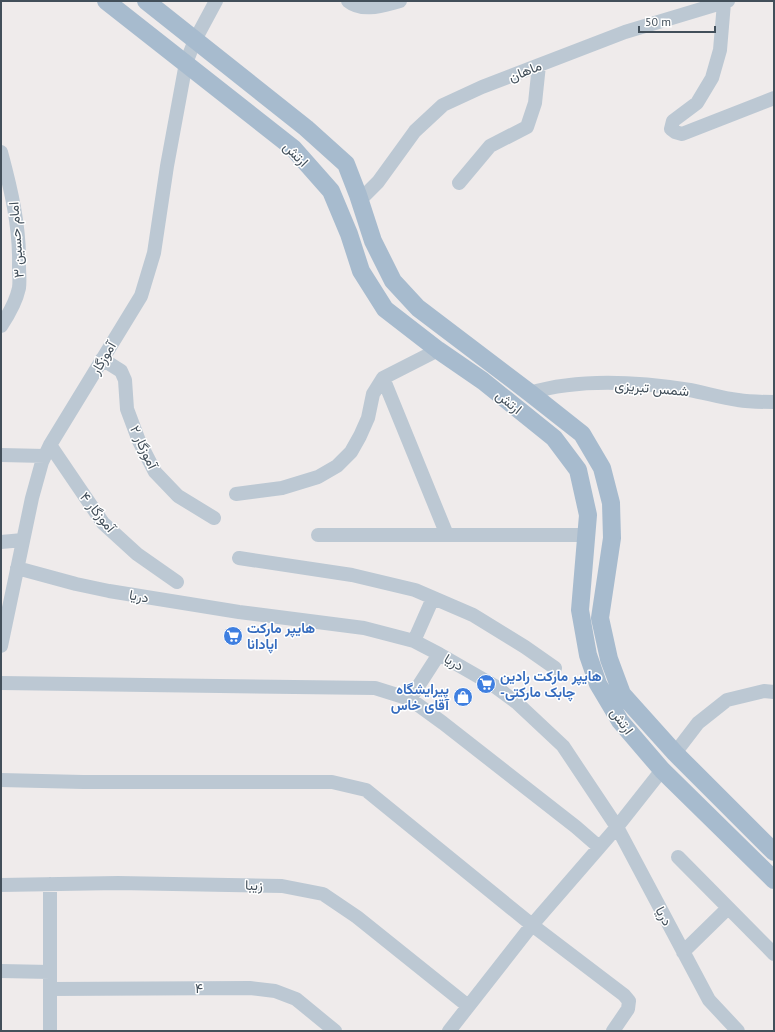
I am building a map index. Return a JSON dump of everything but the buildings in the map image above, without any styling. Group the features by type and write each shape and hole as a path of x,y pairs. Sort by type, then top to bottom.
{"main road":[{"name":"ارتش","path":"106,1 294,148 331,191 349,234 361,271 385,309 438,350 483,381 554,438 578,470 588,514 580,610 588,655 598,684 620,721 662,770 774,880"},
{"name":"ارتش","path":"146,1 306,128 346,164 360,200 373,241 393,281 418,308 582,434 602,468 611,503 612,538 600,618 609,659 622,694 675,753 774,852"}],"street":[{"name":"آموزگار","path":"2,638 32,498 47,451 141,296 154,253 167,166 186,63 216,1"},
{"path":"348,1 353,5 368,8 400,1"},
{"path":"726,2 720,50 712,78 697,103 673,121 671,128 682,134 774,98"},
{"name":"ماهان","path":"360,200 378,182 415,131 443,105 482,87 626,32 726,2"},
{"path":"459,183 490,146 528,127 535,103 540,65"},
{"name":"امام حسین ۳","path":"1,152 12,192 17,220 20,254 19,288 12,311 1,326"},
{"path":"236,494 282,488 318,477 337,466 351,452 360,436 368,418 373,394 383,378 438,350"},
{"name":"آموزگار ۲","path":"102,359 121,371 125,380 127,409 139,441 155,472 178,496 214,518"},
{"path":"383,378 447,534"},
{"name":"شمس تبریزی","path":"530,393 547,388 592,384 639,384 689,390 738,400 774,402"},
{"path":"1,455 47,451"},
{"name":"آموزگار ۴","path":"47,451 103,523 137,554 177,582"},
{"path":"318,535 586,535"},
{"path":"1,542 23,540"},
{"path":"238,558 352,575 415,590 473,615 525,647 554,668"},
{"name":"دریا","path":"17,568 76,584 109,591 239,612 364,628 414,641 499,689 516,702 563,746 617,827 682,952 709,1000 738,1031"},
{"path":"414,641 433,598"},
{"path":"410,699 439,654"},
{"path":"1,683 375,688 410,699 443,723 600,847"},
{"path":"675,753 698,723 727,700 764,691 774,692"},
{"path":"449,1031 532,925 617,827 662,770"},
{"path":"1,780 83,782 332,782 366,790 532,925 624,995 629,1001 628,1009 613,1031"},
{"path":"678,857 774,954"},
{"name":"زیبا","path":"1,885 118,883 282,886 323,894 357,917 468,1006"},
{"path":"50,884 50,1031"},
{"path":"682,952 728,908"},
{"path":"1,971 50,972"},
{"name":"۴","path":"50,989 250,988 275,991 296,999 335,1031"}],"place":[{"name":"هایپر مارکت اپادانا","path":"233,636"},
{"name":"هایپر مارکت رادین -چابک مارکتی","path":"486,684"},
{"name":"پیرایشگاه آقای خاس","path":"463,697"}]}
